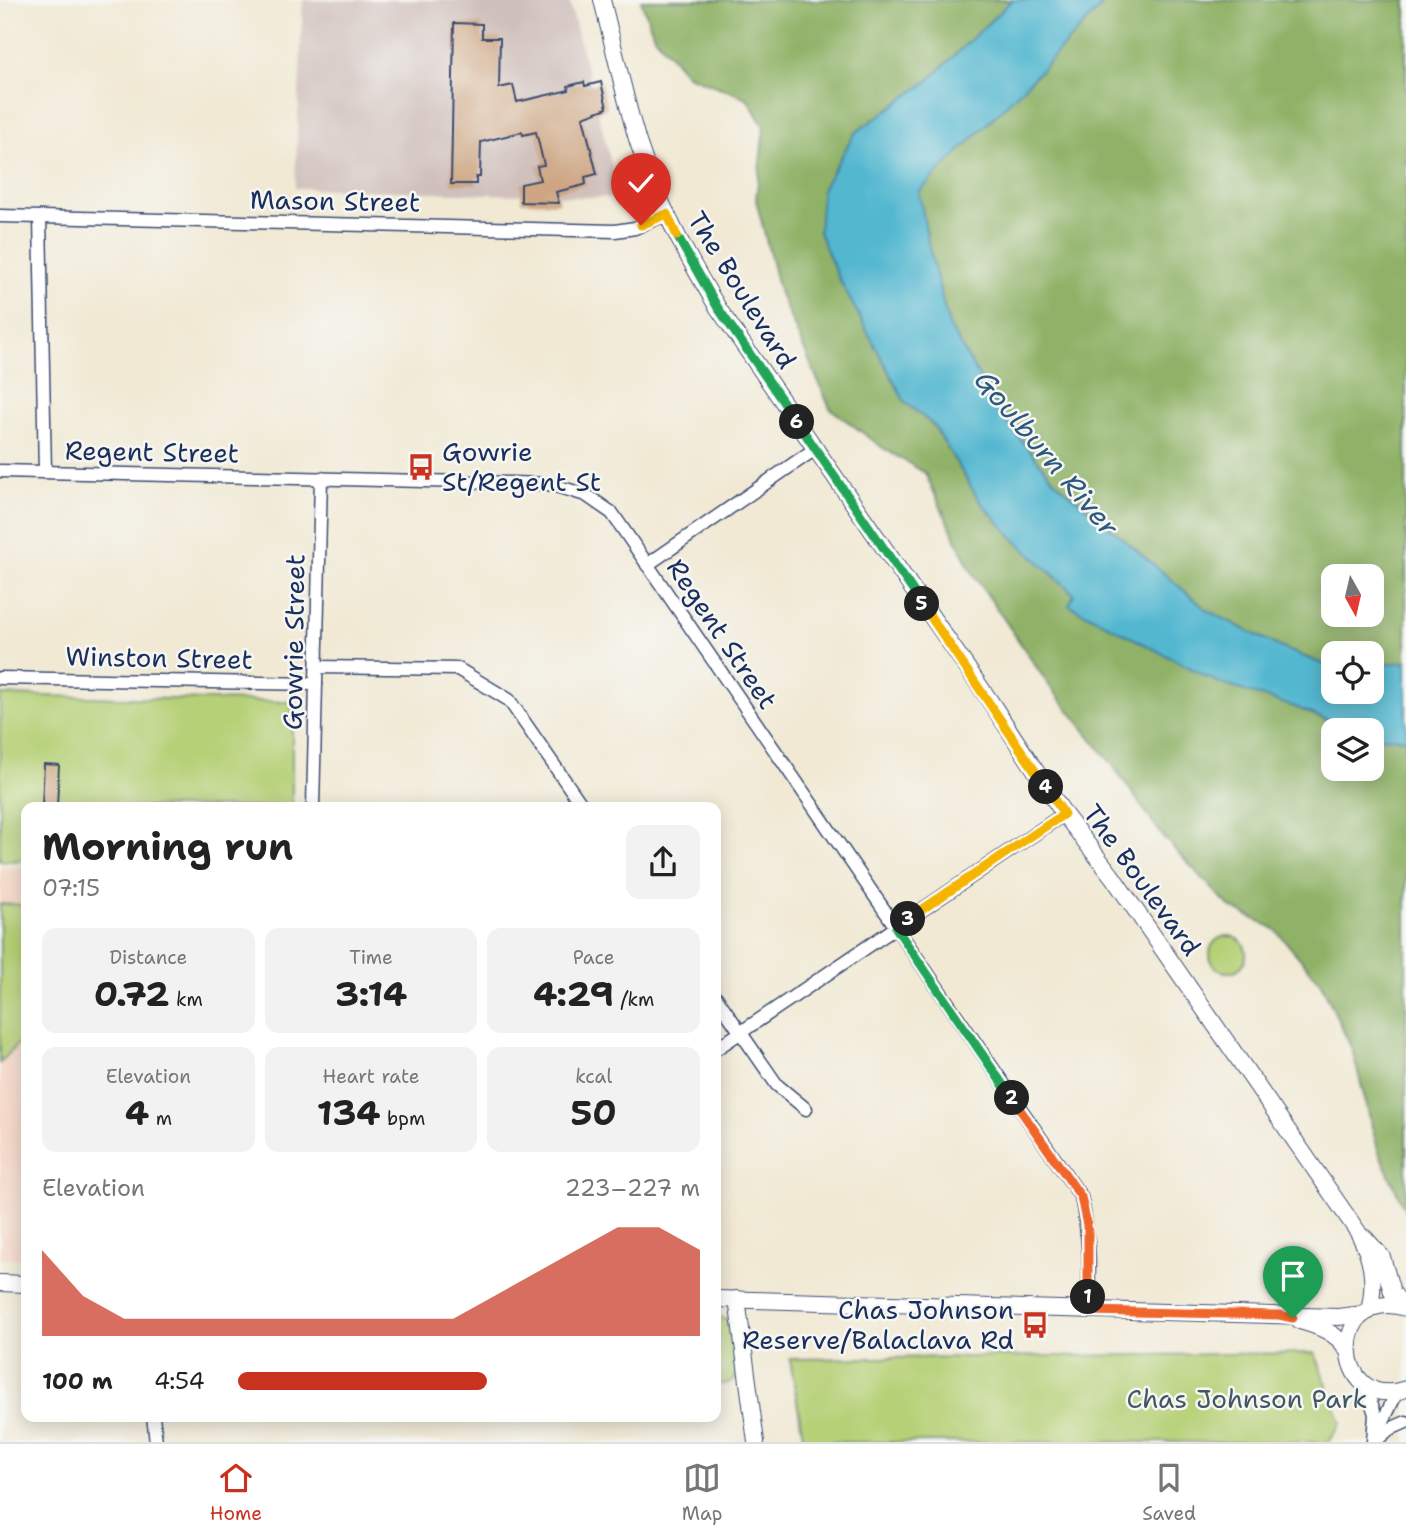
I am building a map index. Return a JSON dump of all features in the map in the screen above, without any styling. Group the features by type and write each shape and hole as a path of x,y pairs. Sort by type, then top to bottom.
{"street":[{"name":"The Boulevard","path":"603,0 638,142 667,214 718,308 988,698 1064,814 1112,876 1358,1232 1373,1272 1373,1288 1367,1312"},
{"name":"Mason Street","path":"0,216 615,231 635,228 667,214"},
{"path":"40,217 45,472"},
{"path":"647,565 815,449"},
{"name":"Regent Street","path":"0,471 550,484 586,495 611,513 1081,1197 1089,1248 1087,1311"},
{"name":"Gowrie Street","path":"313,802 321,478"},
{"path":"317,667 458,669 509,700 580,802"},
{"name":"Winston Street","path":"0,678 316,684"},
{"path":"721,1046 1064,814"},
{"path":"721,1004 777,1085 806,1109"},
{"name":"The Boulevard","path":"1358,1232 1382,1256 1392,1292 1405,1308"},
{"path":"0,1283 21,1284"},
{"path":"721,1299 1338,1317 1367,1312 1386,1305 1405,1308"},
{"path":"737,1299 756,1442"},
{"path":"1347,1350 1351,1330 1367,1312"},
{"path":"1279,1315 1309,1323 1339,1339 1347,1350 1352,1369 1365,1384 1375,1414 1374,1442"},
{"path":"1365,1384 1379,1391 1402,1393 1374,1442"},
{"path":"154,1422 156,1442"},
{"path":"1374,1442 1388,1430 1406,1422"}],"shaded area":[{"path":"303,0 569,0 620,198 295,188"},
{"path":"0,868 21,868 21,1259 0,1259"}],"green space":[{"path":"641,0 1012,0 928,81 855,133 819,232 837,275 905,401 934,426 979,500 1016,541 1074,594 1070,605 1322,718 1321,781 1384,781 1384,737 1406,739 1406,1212 1378,1150 1352,1049 1321,983 1275,929 1230,907 1164,838 1112,764 1048,684 970,569 925,473 883,448 830,408 780,294 756,200 764,127 747,98 687,75 654,36"},
{"path":"1107,0 1406,0 1406,662 1384,664 1384,641 1321,641 1321,663 1282,648 1208,611 1054,480 1004,419 949,326 918,192 1045,66"},
{"path":"0,695 292,702 292,802 21,802 21,860 0,861"},
{"path":"0,904 21,905 21,1040 0,1063"},
{"path":"1228,936 1241,941 1246,954 1241,967 1228,972 1215,967 1210,954 1215,941"},
{"path":"721,1318 734,1322 740,1375 726,1384 721,1384"},
{"name":"Chas Johnson Park","path":"1315,1353 1341,1423 1328,1442 804,1442 790,1359"}],"water":[{"path":"1012,0 1107,0 919,192 929,247 949,326 1004,419 1054,480 1208,611 1282,648 1321,663 1321,704 1384,704 1384,664 1406,662 1406,739 1384,737 1384,718 1322,718 1219,683 1069,605 1074,594 1016,541 979,500 934,426 905,402 837,275 819,232 822,189 855,133 928,81"}],"building":[{"path":"454,23 482,24 482,38 500,38 499,88 513,85 517,102 569,90 568,86 584,82 585,86 601,82 607,108 583,117 597,174 585,177 584,185 556,192 559,203 521,202 521,184 540,180 537,166 544,165 536,132 523,135 522,132 481,142 480,177 476,177 476,184 451,184"},
{"path":"44,764 59,765 57,802 42,802"}],"place":[{"name":"Gowrie St/Regent St","path":"421,467"},
{"name":"Chas Johnson Reserve/Balaclava Rd","path":"1035,1325"}],"route":[{"path":"641,225 667,214 718,308 988,698 1064,814 896,928 1081,1197 1089,1248 1087,1311 1279,1315 1293,1318"}],"water label":[{"name":"Goulburn River","path":"1047,453"}]}
